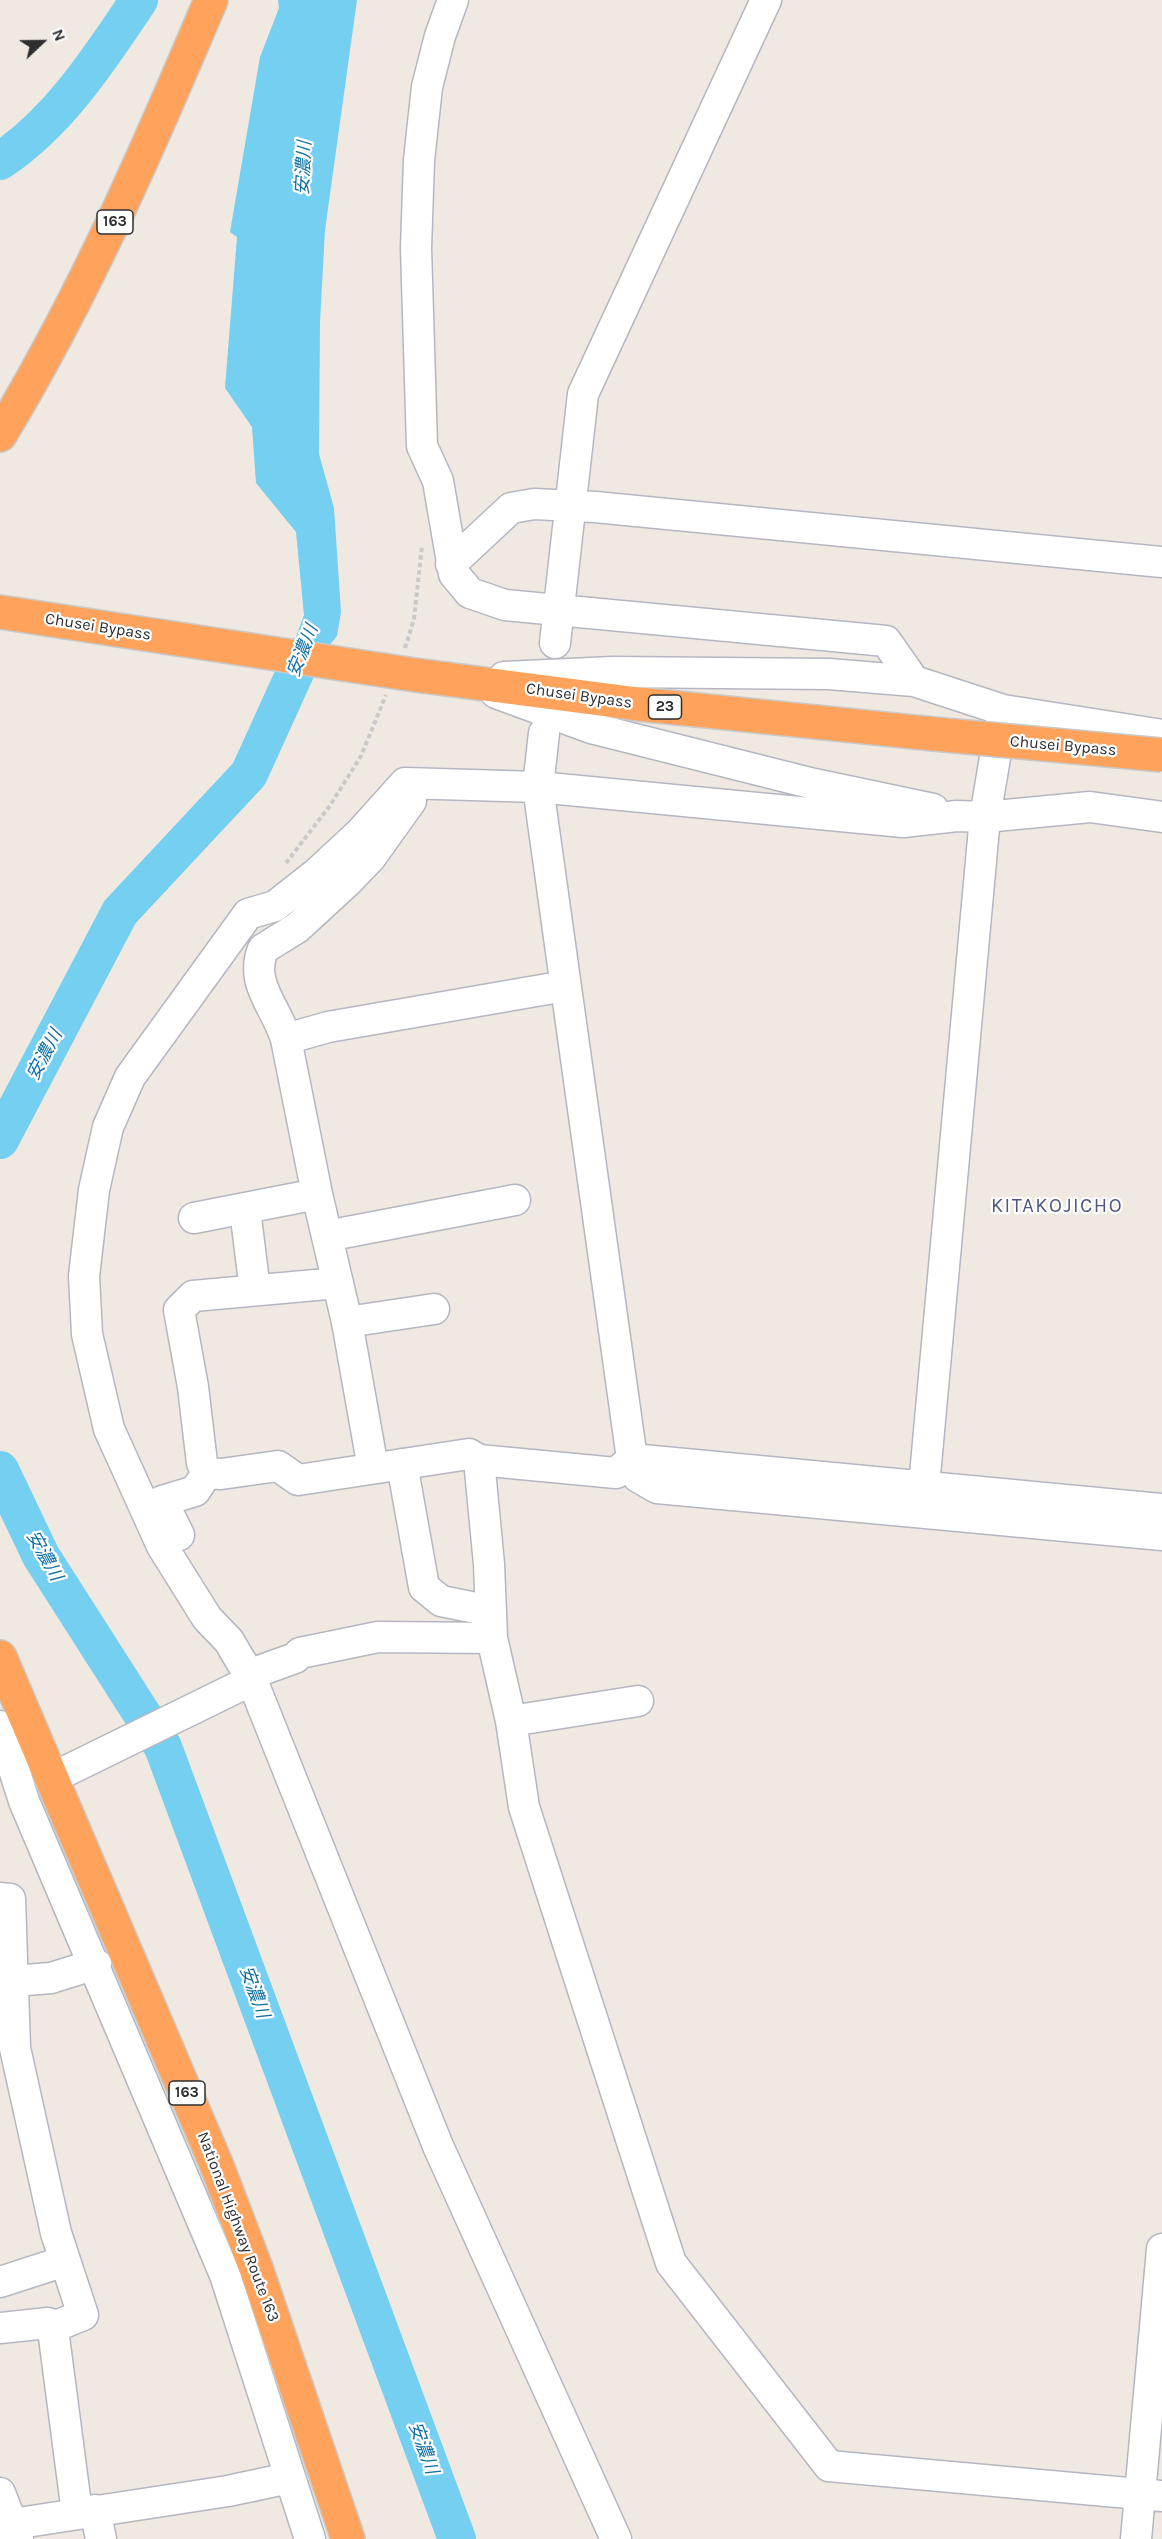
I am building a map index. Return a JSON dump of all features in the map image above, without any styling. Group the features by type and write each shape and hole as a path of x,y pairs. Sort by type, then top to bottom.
{"highway":[{"name":"163","path":"0,435 30,386 111,230 211,0"},
{"name":"Chusei Bypass","path":"0,612 396,672 638,704 1162,755"},
{"name":"National Highway Route 163","path":"0,1657 55,1766 217,2166 256,2268 348,2539"}],"street":[{"path":"453,0 440,36 427,87 419,160 416,248 422,446 438,481 454,574 470,593 505,605 886,641 914,681"},
{"path":"555,643 584,394 766,0"},
{"path":"451,564 511,508 534,504 1162,562"},
{"path":"459,680 613,672 829,674 914,681 1003,710 1162,735"},
{"path":"459,680 591,728 814,784 971,817"},
{"path":"924,1486 971,817 1003,710"},
{"path":"544,733 538,787 632,1460 638,1477 657,1488 1162,1535"},
{"path":"229,1641 207,1618 162,1546 109,1429 97,1387 87,1334 84,1276 88,1228 101,1152 113,1113 130,1077 248,914 275,906 317,873 360,833 405,783 538,787 903,822 1090,807 1162,817"},
{"path":"373,1468 347,1322 317,1194 286,1039 280,1018 267,998 257,973 263,949 297,928 371,857 424,783"},
{"path":"286,1039 328,1027 565,986"},
{"path":"194,1218 245,1210 317,1194"},
{"path":"327,1236 515,1200"},
{"path":"245,1210 255,1290"},
{"path":"207,1473 202,1463 193,1387 179,1310 193,1296 338,1283"},
{"path":"347,1322 434,1309"},
{"path":"207,1473 221,1474 278,1466 298,1480 469,1454 479,1460 616,1473 632,1460 1162,1509"},
{"path":"479,1460 491,1625 512,1721 524,1807 670,2263 829,2466 1151,2495"},
{"path":"402,1464 424,1587 441,1600 491,1625"},
{"path":"207,1473 195,1491 162,1501 248,1680 438,2146 616,2539"},
{"path":"91,1953 91,1928 30,1757 55,1766 248,1680 295,1658 300,1653 378,1637 491,1625"},
{"path":"512,1721 638,1701"},
{"path":"0,1726 24,1801 91,1953 225,2275 310,2539"},
{"path":"0,1898 10,1899 13,1981 8,2047 56,2233 83,2314 56,2326 48,2323 0,2328"},
{"path":"13,1981 51,1978 91,1953"},
{"path":"1136,2539 1151,2495 1162,2249"},
{"path":"0,2282 65,2261"},
{"path":"56,2326 54,2337 60,2391 86,2512 101,2539"},
{"path":"0,2493 10,2530 21,2521 228,2491 289,2478"}],"path":[{"path":"282,870 329,807 361,756 396,672 414,619 422,542"}],"water":[{"path":"278,0 357,0 325,230 320,322 319,454 334,508 341,612 337,636 265,722 304,615 296,532 256,483 252,427 225,388 237,237 230,232 260,57 279,8"}],"waterway":[{"path":"0,161 41,128 60,108 77,88 139,0"},
{"name":"安濃川","path":"0,1140 120,912 249,774 303,655"},
{"name":"安濃川","path":"0,1470 41,1556 163,1747 457,2539"}],"district":[{"name":"KITAKOJICHO","path":"1057,1206"}]}
